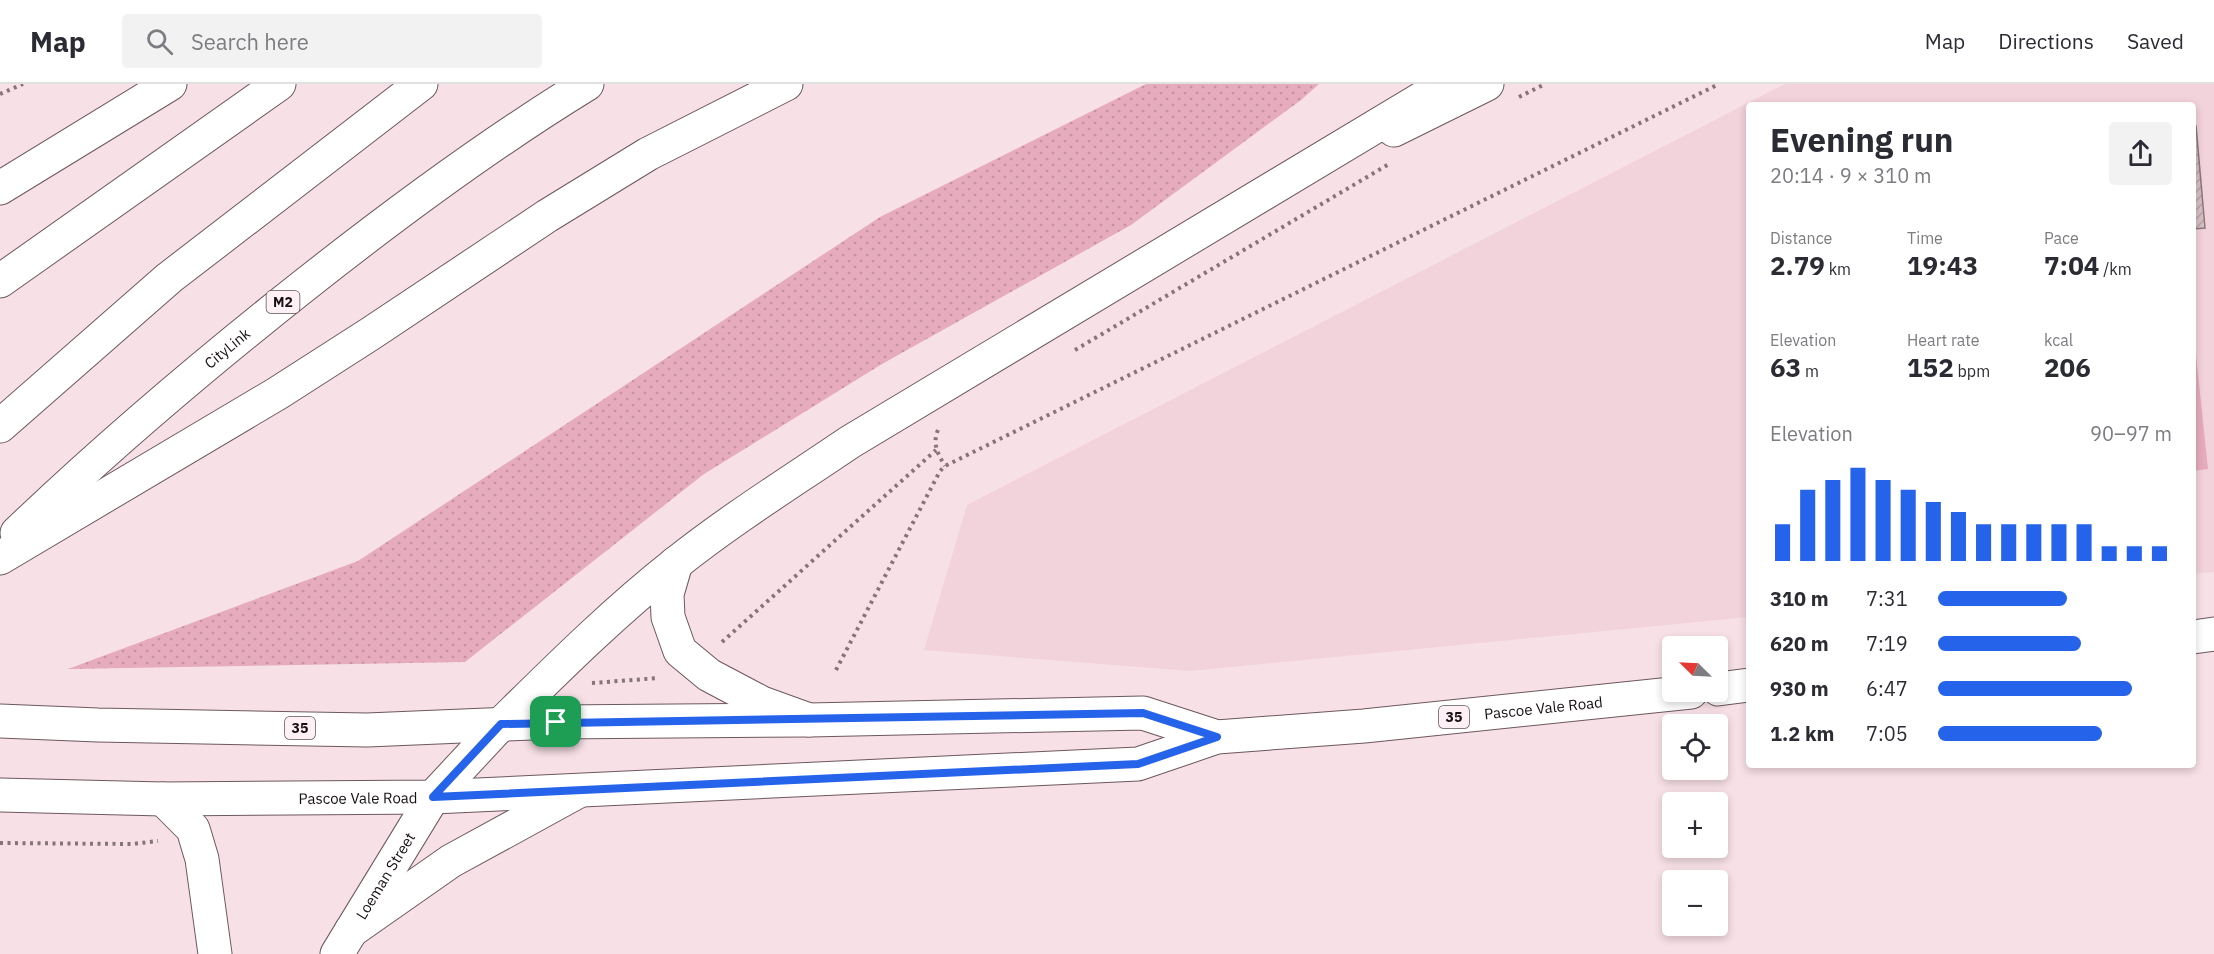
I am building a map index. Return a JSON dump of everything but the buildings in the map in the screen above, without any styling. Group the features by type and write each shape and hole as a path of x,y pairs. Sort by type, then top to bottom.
{"main road":[{"path":"0,188 170,84"},
{"path":"0,281 279,84"},
{"path":"0,426 169,278 324,156 421,84"},
{"name":"CityLink","path":"0,549 94,460 236,339 393,215 587,84"},
{"path":"0,558 278,393 547,216 648,154 786,84"},
{"path":"1240,207 1446,84"},
{"path":"1240,207 1500,92"},
{"name":"Loeman Street","path":"344,943 433,797 501,724 606,622 676,563 850,442 1240,207"},
{"path":"676,563 667,594 668,617 680,651 709,675 762,703 809,720"},
{"path":"2196,637 2214,634"},
{"path":"1728,688 1746,685"},
{"name":"Pascoe Vale Road","path":"0,795 164,800 433,797 1138,764 1217,737 1375,725 1662,695"},
{"name":"Pascoe Vale Road","path":"0,721 367,730 556,722 809,720 1143,713 1217,737"},
{"path":"344,943 451,861 579,791"},
{"path":"164,800 193,829 202,859 215,954"}],"path":[{"path":"0,94 23,84"},
{"path":"1500,92 1545,84"},
{"path":"836,670 940,471 945,466 1719,84"},
{"path":"1074,351 1293,219 1396,160"},
{"path":"940,425 935,437 936,450 945,466"},
{"path":"556,722 592,682 664,678 694,663 712,650 936,450"},
{"path":"0,843 132,844 164,840"}],"shaded area":[{"path":"1146,84 1319,84 1301,100 1131,225 882,364 704,474 465,662 68,669 358,561 880,217"},
{"path":"1785,84 2214,84 2214,572 2196,574 2196,102 1750,102"},
{"path":"1746,104 1746,617 1190,671 924,650 967,505"},
{"path":"2196,355 2208,469 2196,471"}],"route":[{"path":"1143,713 1217,737 1138,764 433,797 501,724 556,722 809,720 1143,713"}]}
